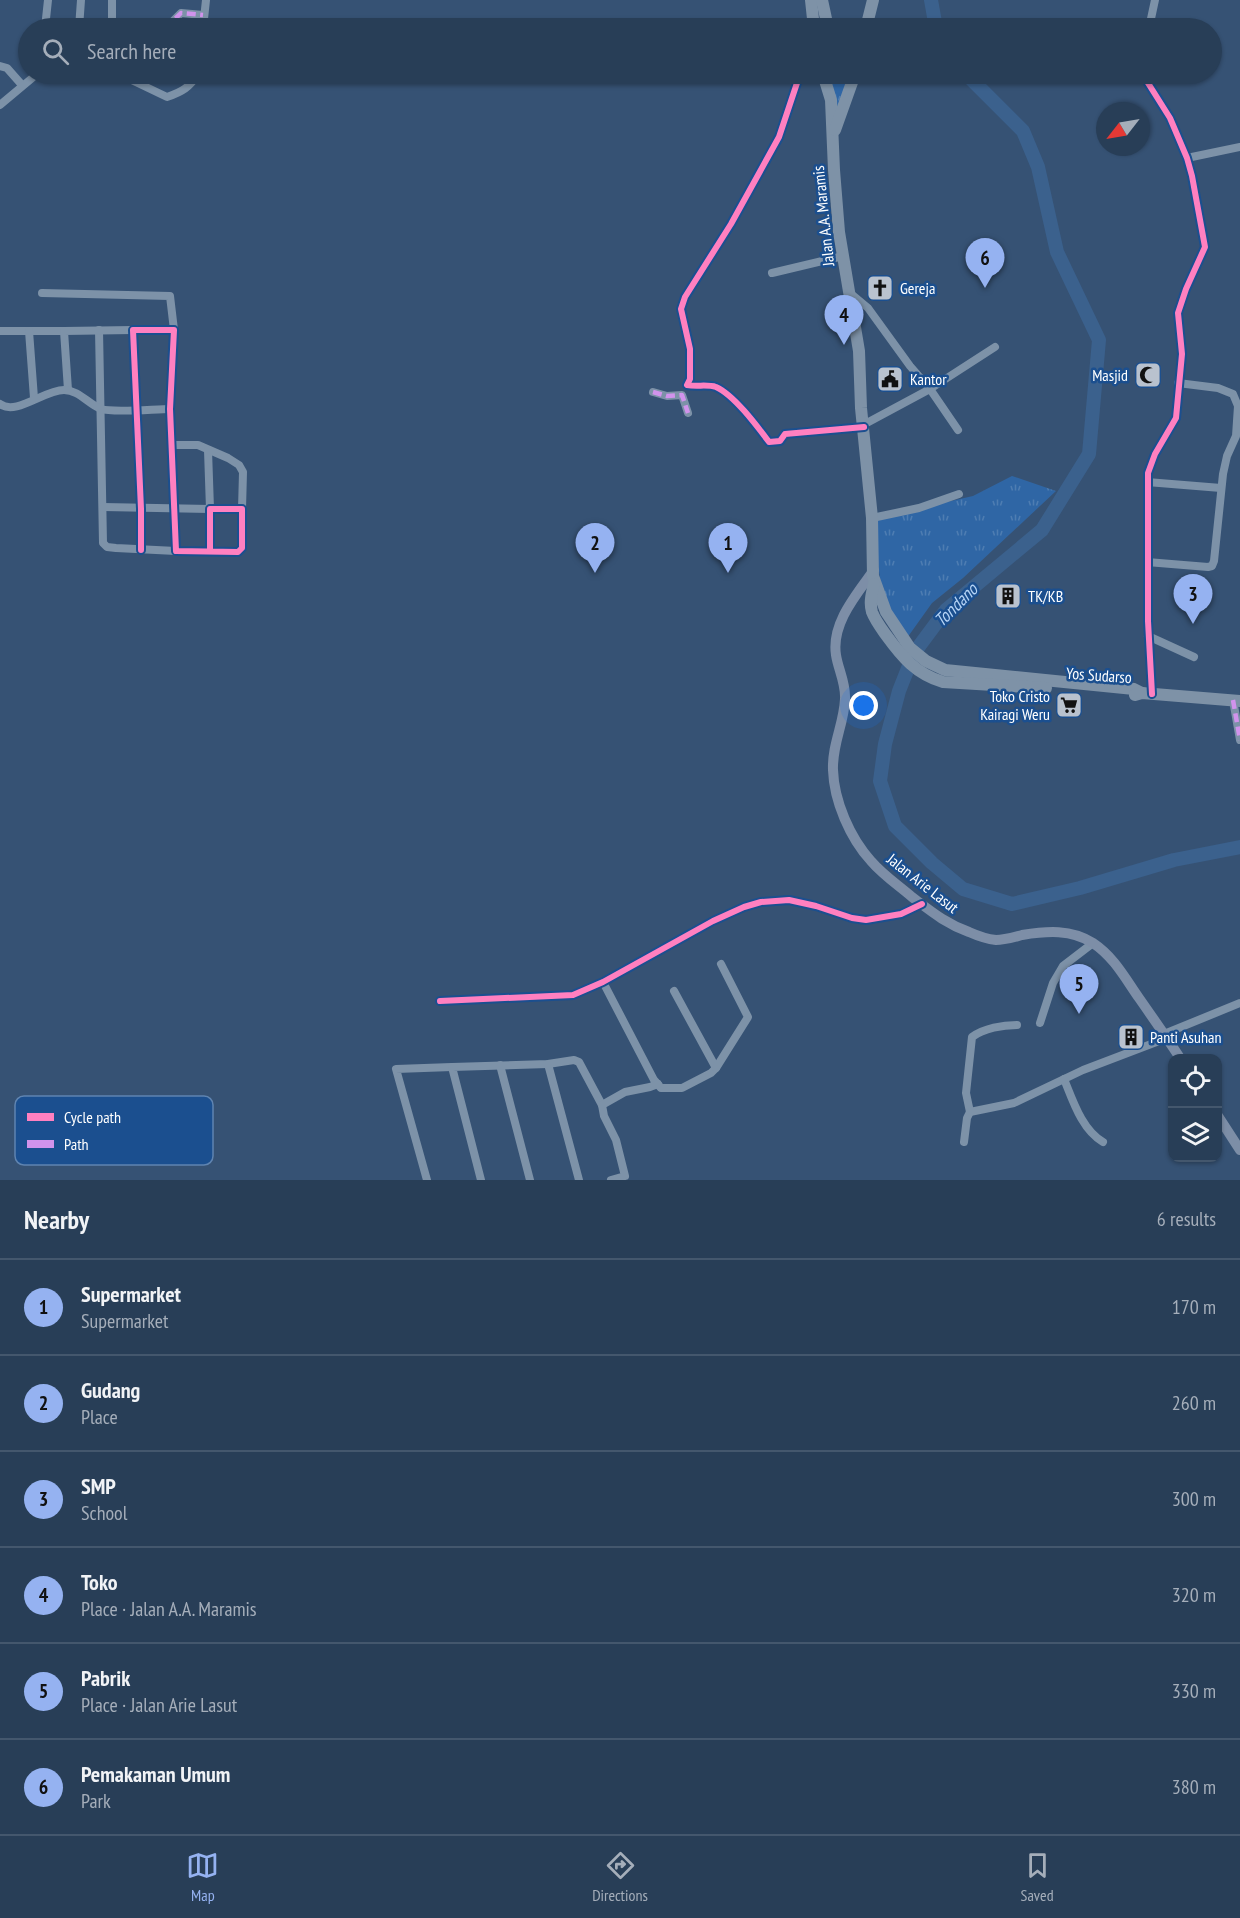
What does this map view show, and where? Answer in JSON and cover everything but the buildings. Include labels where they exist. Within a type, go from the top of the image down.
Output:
[{"type":"highway","points":[[811,0],[813,18]]},
{"type":"highway","points":[[822,0],[826,18]]},
{"type":"highway","points":[[868,18],[873,0]]},
{"type":"highway","name":"Jalan A.A. Maramis","points":[[828,84],[831,100],[836,199],[859,351],[863,426],[872,518],[874,577]]},
{"type":"highway","points":[[833,134],[849,84]]},
{"type":"highway","name":"Yos Sudarso","points":[[874,577],[886,625],[906,661],[926,676],[943,682],[1051,688],[1133,696],[1147,694]]},
{"type":"highway","name":"Yos Sudarso","points":[[886,625],[910,648],[936,667],[954,672],[1134,689],[1147,694]]},
{"type":"highway","points":[[1147,694],[1237,700]]},
{"type":"main road","name":"Jalan Arie Lasut","points":[[874,577],[848,608],[839,624],[835,646],[844,684],[845,700],[833,754],[833,772],[844,816],[860,847],[890,879],[945,922],[985,938],[998,940],[1028,934],[1074,933],[1093,943],[1106,953],[1119,968],[1177,1054]]},
{"type":"main road","points":[[1222,1122],[1240,1150]]},
{"type":"street","points":[[46,18],[48,0]]},
{"type":"street","points":[[80,18],[81,0]]},
{"type":"street","points":[[112,0],[112,18]]},
{"type":"street","points":[[175,18],[180,13],[203,15],[206,0]]},
{"type":"street","points":[[1150,18],[1153,0]]},
{"type":"street","points":[[0,66],[8,68],[18,80]]},
{"type":"street","points":[[139,84],[166,97],[180,93],[192,84]]},
{"type":"street","points":[[688,412],[682,395],[690,379],[690,349],[681,309],[696,277],[730,224],[779,137],[797,84]]},
{"type":"street","points":[[1147,694],[1148,472],[1155,454],[1176,418],[1182,354],[1180,305],[1205,247],[1187,158],[1170,118],[1149,84]]},
{"type":"street","points":[[0,105],[22,85]]},
{"type":"street","points":[[1187,158],[1240,147]]},
{"type":"street","points":[[772,273],[843,256]]},
{"type":"street","points":[[42,293],[170,296],[174,330],[170,409],[176,551]]},
{"type":"street","points":[[850,293],[868,308],[910,366],[930,389],[958,430]]},
{"type":"street","points":[[99,330],[104,545],[141,550],[238,552],[242,549],[242,468],[228,458],[194,444],[173,446]]},
{"type":"street","points":[[133,330],[141,550]]},
{"type":"street","points":[[0,331],[174,330]]},
{"type":"street","points":[[29,331],[34,398]]},
{"type":"street","points":[[64,331],[68,390]]},
{"type":"street","points":[[687,385],[715,386],[728,394],[769,442],[780,441],[786,434],[863,426],[930,389],[995,347]]},
{"type":"street","points":[[1147,562],[1212,566],[1221,488],[1227,456],[1236,435],[1236,400],[1229,391],[1218,387],[1178,383]]},
{"type":"street","points":[[0,404],[5,408],[17,407],[56,390],[68,390],[102,409],[137,411],[170,409]]},
{"type":"street","points":[[653,392],[667,396],[682,395]]},
{"type":"street","points":[[208,450],[210,552]]},
{"type":"street","points":[[1147,482],[1221,488]]},
{"type":"street","points":[[872,518],[919,507],[959,494]]},
{"type":"street","points":[[103,507],[242,509]]},
{"type":"street","points":[[1149,636],[1194,657]]},
{"type":"street","points":[[1237,700],[1240,740]]},
{"type":"street","points":[[440,1001],[573,995],[603,982],[713,921],[761,902],[789,900],[866,920],[901,914],[922,904]]},
{"type":"street","points":[[1040,1023],[1053,983],[1063,966],[1093,943]]},
{"type":"street","points":[[603,982],[658,1084],[661,1088],[682,1088],[716,1068],[748,1017],[721,964]]},
{"type":"street","points":[[674,991],[716,1068]]},
{"type":"street","points":[[970,1112],[1014,1103],[1093,1066],[1240,1003]]},
{"type":"street","points":[[964,1142],[970,1112],[966,1093],[972,1037],[1006,1025],[1017,1025]]},
{"type":"street","points":[[427,1180],[396,1069],[548,1064],[574,1060],[579,1062],[602,1106],[604,1116],[616,1140],[625,1176],[610,1180]]},
{"type":"street","points":[[548,1064],[579,1180]]},
{"type":"street","points":[[500,1065],[530,1180]]},
{"type":"street","points":[[452,1067],[481,1180]]},
{"type":"street","points":[[1064,1079],[1084,1122],[1095,1137],[1103,1142]]},
{"type":"street","points":[[602,1106],[625,1092],[650,1088],[658,1084]]},
{"type":"green space","points":[[831,84],[849,84],[837,112]]},
{"type":"green space","points":[[1012,476],[1056,491],[963,578],[932,603],[907,638],[883,601],[872,519],[973,496]]},
{"type":"waterway","name":"Tondano","points":[[931,0],[934,18]]},
{"type":"waterway","name":"Tondano","points":[[976,84],[1023,131],[1038,167],[1057,252],[1099,340],[1089,454],[1042,530],[946,610],[914,653],[899,691],[885,744],[880,781],[895,826],[932,863],[963,889],[1012,904],[1080,888],[1174,860],[1240,847]]},
{"type":"marked path","points":[[176,18],[181,13],[203,15]]},
{"type":"marked path","points":[[653,392],[667,396],[682,395],[688,413]]},
{"type":"marked path","points":[[1233,700],[1240,740]]},
{"type":"cycle path","points":[[797,84],[779,137],[731,224],[685,297],[681,309],[690,349],[690,379],[687,385],[713,386],[723,391],[745,412],[769,442],[780,441],[785,434],[864,427]]},
{"type":"cycle path","points":[[1149,84],[1170,118],[1187,158],[1205,247],[1178,313],[1182,354],[1176,418],[1155,454],[1148,473],[1148,621],[1152,694]]},
{"type":"cycle path","points":[[141,550],[133,330],[174,330],[170,409],[176,551],[238,552],[242,548],[242,509],[210,509],[210,551]]},
{"type":"cycle path","points":[[440,1001],[573,995],[603,982],[713,921],[761,902],[789,900],[866,920],[901,914],[922,904]]},
{"type":"place","name":"Gereja","points":[[880,288]]},
{"type":"place","name":"Pemakaman Umum","points":[[985,288]]},
{"type":"place","name":"Toko","points":[[844,345]]},
{"type":"place","name":"Masjid","points":[[1148,375]]},
{"type":"place","name":"Kantor","points":[[890,379]]},
{"type":"place","name":"Gudang","points":[[595,573]]},
{"type":"place","name":"Supermarket","points":[[728,573]]},
{"type":"place","name":"TK/KB","points":[[1008,596]]},
{"type":"place","name":"SMP","points":[[1193,624]]},
{"type":"place","name":"Toko Cristo Kairagi Weru","points":[[1069,705]]},
{"type":"place","name":"Pabrik","points":[[1079,1014]]},
{"type":"place","name":"Panti Asuhan","points":[[1131,1037]]}]
